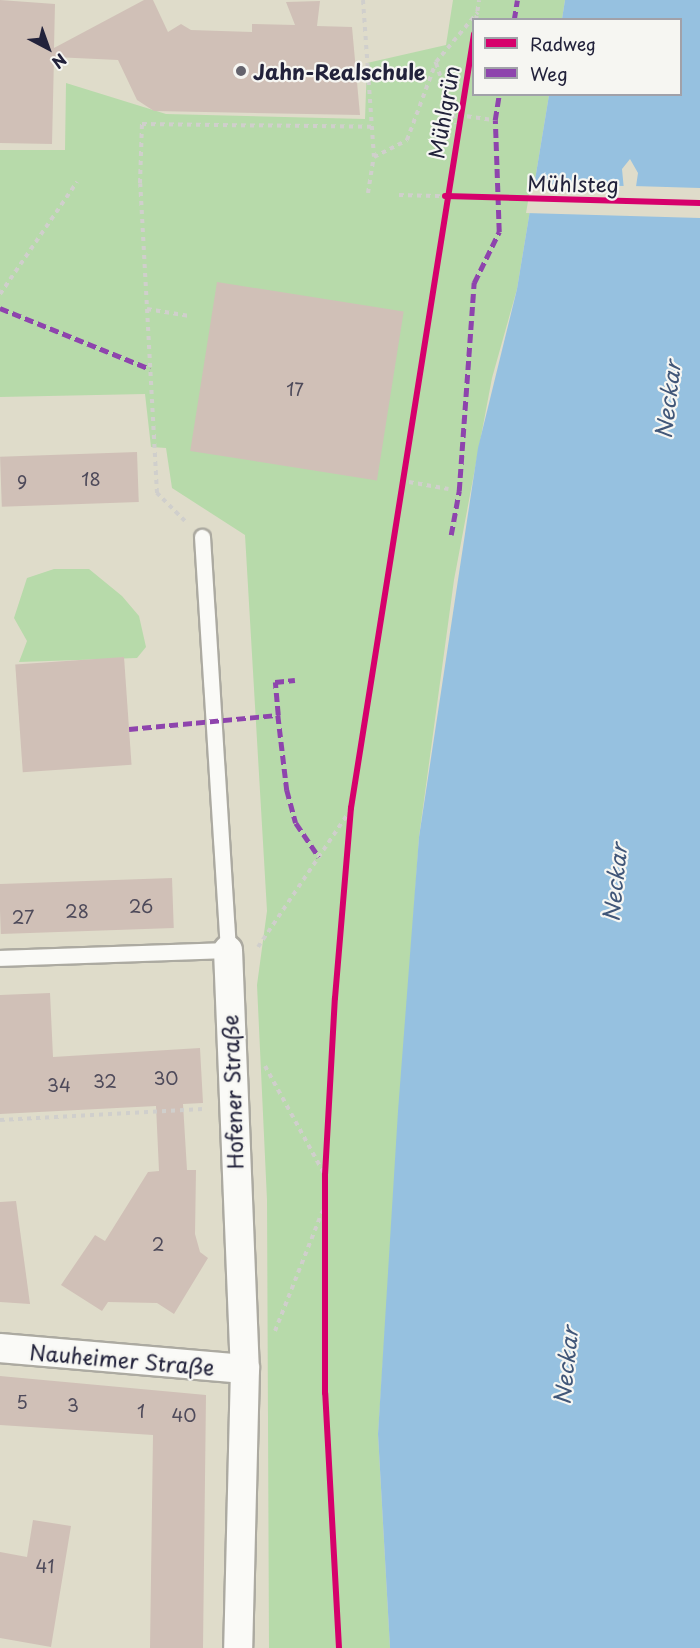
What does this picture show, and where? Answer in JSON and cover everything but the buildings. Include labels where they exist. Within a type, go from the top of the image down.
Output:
[{"type":"street","name":"Hofener Straße","points":[[228,953],[228,1061],[245,1370],[238,1648]]},
{"type":"street","name":"Nauheimer Straße","points":[[0,1348],[245,1370]]},
{"type":"lane","name":"Hofener Straße","points":[[202,537],[228,953]]},
{"type":"lane","points":[[0,958],[228,953]]},
{"type":"path","points":[[363,0],[374,127],[374,157],[368,194]]},
{"type":"path","points":[[476,18],[479,0]]},
{"type":"path","points":[[473,18],[478,12]]},
{"type":"path","points":[[374,157],[407,140],[436,62],[472,19]]},
{"type":"path","points":[[436,62],[457,126]]},
{"type":"path","points":[[458,115],[495,120]]},
{"type":"path","points":[[202,537],[157,493],[147,309],[142,124],[374,127]]},
{"type":"path","points":[[0,294],[77,182]]},
{"type":"path","points":[[147,309],[189,316]]},
{"type":"path","points":[[409,483],[448,489]]},
{"type":"path","points":[[228,953],[255,952],[351,808]]},
{"type":"path","points":[[228,1061],[258,1059],[266,1068],[325,1175]]},
{"type":"path","points":[[0,1120],[231,1108]]},
{"type":"path","points":[[245,1370],[278,1326],[325,1207]]},
{"type":"green space","points":[[453,0],[565,0],[562,18],[472,18],[472,96],[549,96],[517,289],[492,378],[454,580],[419,837],[378,1434],[390,1648],[269,1648],[267,1200],[257,985],[267,911],[245,535],[172,488],[166,448],[151,447],[145,394],[0,397],[0,150],[65,150],[66,83],[166,114],[365,119],[367,63],[446,45]]},
{"type":"green space","points":[[54,569],[89,569],[122,596],[139,616],[146,647],[137,658],[19,662],[27,641],[14,618],[27,578]]},
{"type":"water","name":"Neckar","points":[[565,0],[700,0],[700,1648],[390,1648],[378,1434],[398,1111],[419,837],[478,448],[517,289],[549,96],[682,96],[682,18],[562,18]],"holes":[[[630,159],[638,173],[633,207],[626,211],[622,169]]]},
{"type":"pier","points":[[531,184],[625,186],[627,208],[633,186],[700,188],[700,218],[526,213]]},
{"type":"marked path","points":[[514,18],[517,0]]},
{"type":"marked path","points":[[451,535],[459,491],[474,283],[499,232],[495,120],[499,96]]},
{"type":"marked path","points":[[0,308],[150,369]]},
{"type":"marked path","points":[[278,715],[275,682],[295,680]]},
{"type":"marked path","points":[[129,729],[278,715],[287,790],[296,823],[319,857]]},
{"type":"cycle path","name":"Mühlgrün","points":[[339,1648],[325,1393],[325,1175],[335,998],[351,808],[472,47]]},
{"type":"cycle path","name":"Mühlsteg","points":[[445,196],[700,203]]},
{"type":"place","name":"Jahn-Realschule","points":[[241,71]]}]
